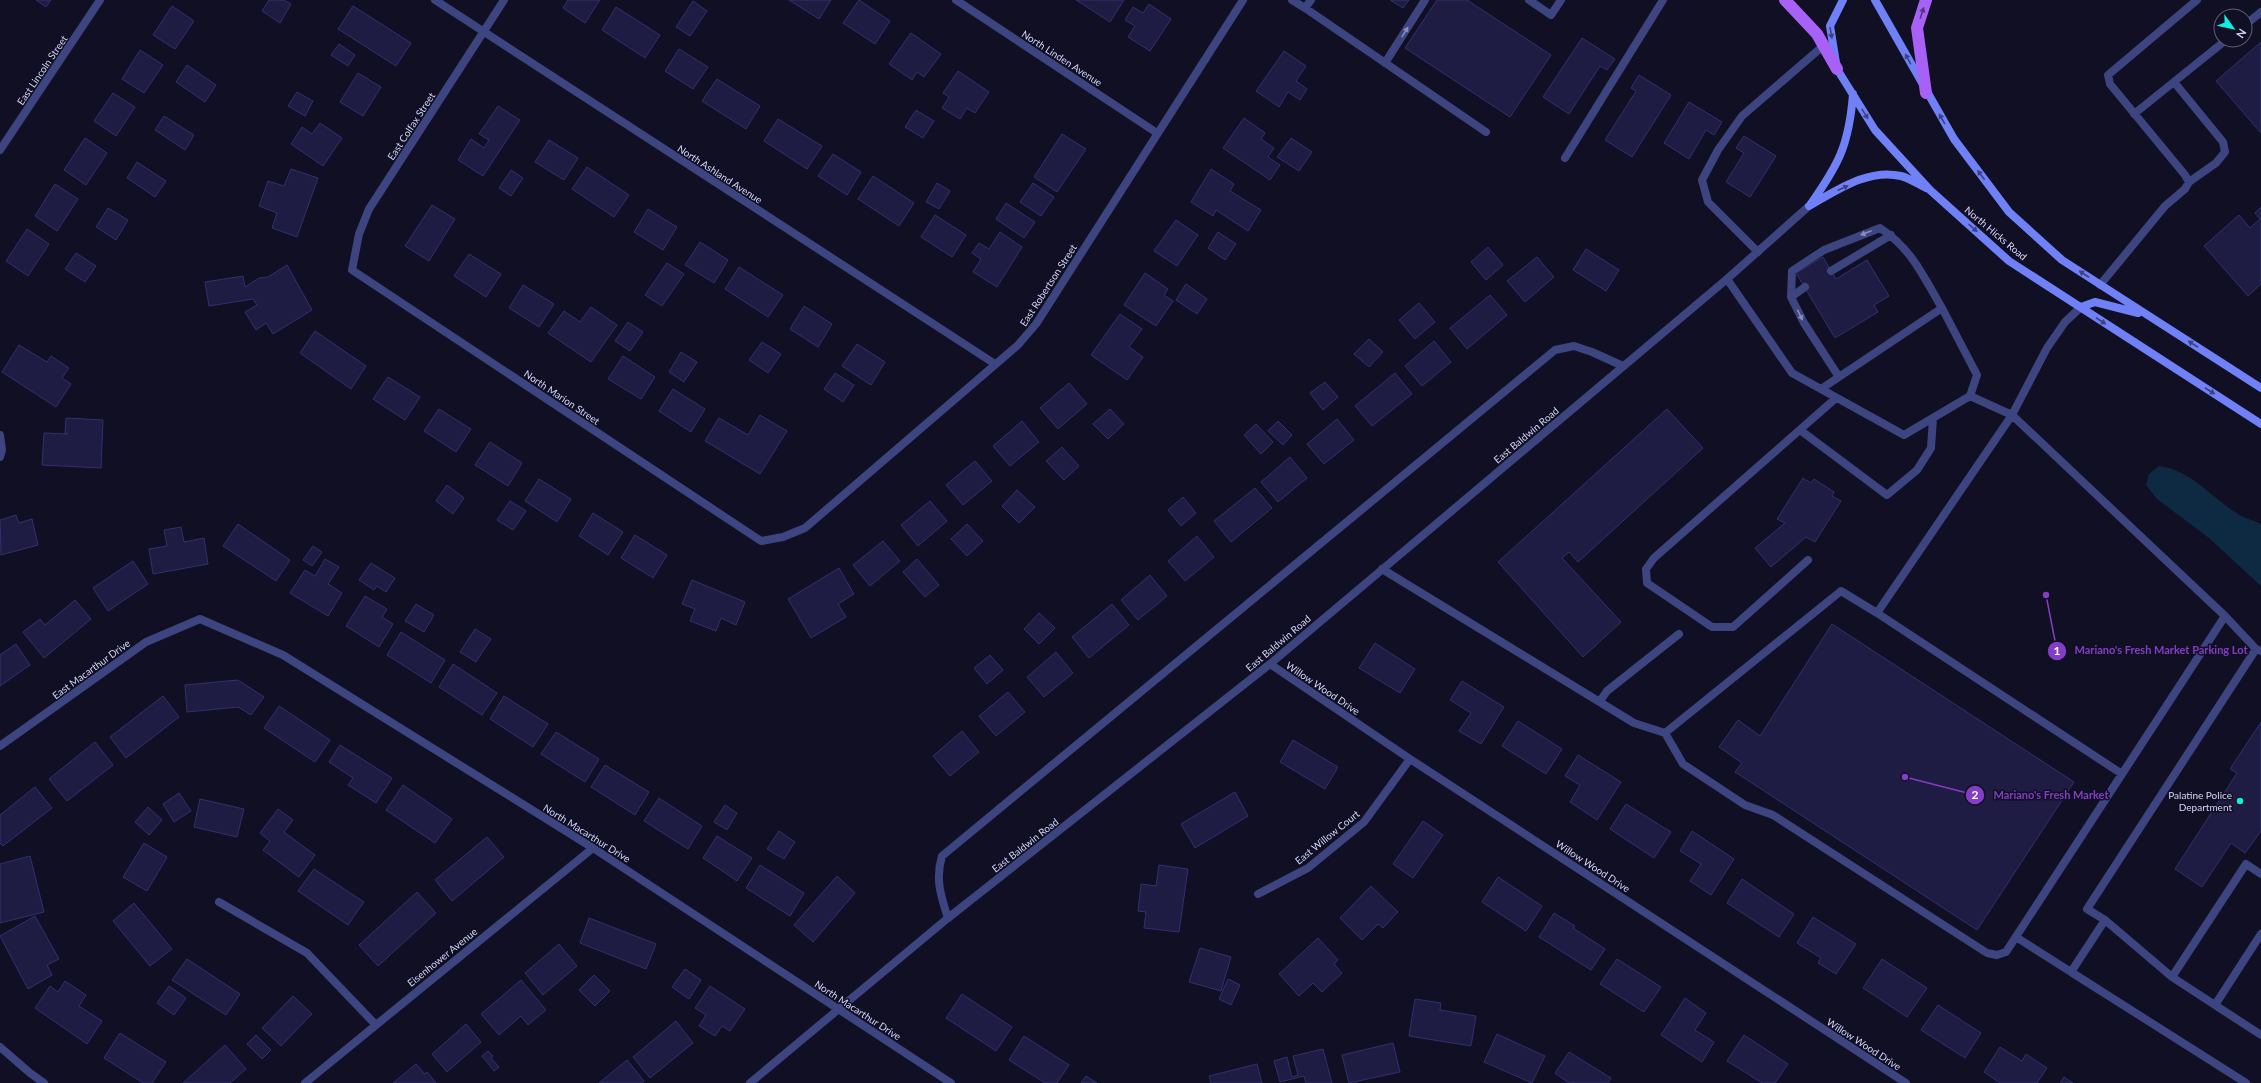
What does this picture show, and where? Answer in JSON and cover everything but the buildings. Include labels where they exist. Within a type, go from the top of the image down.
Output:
[{"type":"main road","points":[[1785,0],[1817,34],[1837,69]]},
{"type":"main road","name":"North Hicks Road","points":[[1843,0],[1830,26],[1837,69],[1875,130],[1930,190],[2009,261],[2261,424]]},
{"type":"main road","points":[[1876,0],[1926,93],[1954,139],[2009,212],[2062,260],[2261,388]]},
{"type":"main road","points":[[1926,0],[1917,28],[1926,93]]},
{"type":"main road","points":[[1809,206],[1835,169],[1845,143],[1851,121],[1853,94]]},
{"type":"main road","points":[[1809,206],[1840,189],[1873,175],[1901,176],[1930,190]]},
{"type":"main road","points":[[2081,307],[2095,302],[2118,306],[2152,318]]},
{"type":"street","name":"East Lincoln Street","points":[[0,150],[100,0]]},
{"type":"street","name":"North Ashland Avenue","points":[[435,0],[995,364]]},
{"type":"street","name":"East Colfax Street","points":[[352,270],[359,234],[369,209],[504,0]]},
{"type":"street","name":"North Linden Avenue","points":[[956,0],[1157,133]]},
{"type":"street","name":"East Robertson Street","points":[[761,541],[783,537],[804,528],[1018,345],[1036,324],[1243,0]]},
{"type":"street","points":[[1292,0],[1486,132]]},
{"type":"street","points":[[1305,8],[1311,0]]},
{"type":"street","points":[[1385,63],[1425,0]]},
{"type":"street","points":[[1529,0],[1551,15],[1561,0]]},
{"type":"street","points":[[1564,158],[1663,0]]},
{"type":"street","points":[[2188,182],[2186,175],[2110,84],[2108,75],[2197,0]]},
{"type":"street","points":[[2253,18],[2261,12]]},
{"type":"street","points":[[1758,252],[1708,202],[1702,180],[1718,150],[1742,116],[1823,46]]},
{"type":"street","points":[[2134,114],[2216,48]]},
{"type":"street","points":[[2100,285],[2165,206],[2185,189],[2188,182],[2216,163],[2225,152],[2223,142],[2174,82]]},
{"type":"street","name":"East Baldwin Road","points":[[750,1083],[948,918],[1270,664],[1727,279],[1809,206]]},
{"type":"street","points":[[1727,279],[1792,373],[1904,435],[1970,396],[1977,374],[1942,308],[1909,252],[1890,235],[1880,228],[1824,250],[1792,271],[1791,297],[1804,323],[1839,377]]},
{"type":"street","points":[[1831,271],[1890,235]]},
{"type":"street","name":"North Marion Street","points":[[352,270],[761,541]]},
{"type":"street","points":[[1791,297],[1805,287]]},
{"type":"street","points":[[1876,613],[2012,415],[2047,348],[2065,322],[2081,307]]},
{"type":"street","points":[[1821,390],[1942,308]]},
{"type":"street","points":[[948,918],[940,893],[938,870],[942,856],[1548,355],[1555,350],[1574,346],[1592,352],[1623,366]]},
{"type":"street","points":[[1970,396],[2012,415],[2259,650],[2087,909],[2105,920],[2172,977],[2261,1035]]},
{"type":"street","points":[[1808,560],[1733,627],[1712,627],[1648,583],[1646,569],[1654,558],[1836,398]]},
{"type":"street","points":[[1800,430],[1887,495],[1917,470],[1931,448],[1933,418]]},
{"type":"street","points":[[0,435],[2,450],[0,457]]},
{"type":"street","points":[[1382,569],[1634,723],[1665,733],[1683,764],[1745,805],[1773,815],[1987,953],[1997,955],[2006,952],[2225,616]]},
{"type":"street","points":[[1665,733],[1841,591],[2122,774]]},
{"type":"street","name":"East Macarthur Drive","points":[[0,746],[146,642],[200,619]]},
{"type":"street","name":"North Macarthur Drive","points":[[200,619],[283,655],[593,848],[951,1083]]},
{"type":"street","points":[[1600,701],[1607,691],[1679,634]]},
{"type":"street","name":"Willow Wood Drive","points":[[1270,664],[1410,759],[1906,1083]]},
{"type":"street","name":"East Willow Court","points":[[1258,894],[1308,868],[1364,822],[1410,759]]},
{"type":"street","name":"Eisenhower Avenue","points":[[304,1083],[593,848]]},
{"type":"street","points":[[2172,977],[2246,864],[2261,874]]},
{"type":"street","points":[[219,902],[307,952],[375,1024]]},
{"type":"street","points":[[2071,972],[2105,920]]},
{"type":"street","points":[[2215,1005],[2261,934]]},
{"type":"street","points":[[2016,937],[2246,1083]]},
{"type":"street","points":[[0,1047],[44,1083]]},
{"type":"water","points":[[2159,466],[2181,473],[2201,486],[2228,508],[2261,524],[2261,586],[2209,538],[2157,499],[2146,485],[2149,474]]},
{"type":"place","name":"Mariano's Fresh Market Parking Lot","points":[[2046,595]]},
{"type":"place","name":"Mariano's Fresh Market","points":[[1905,777]]},
{"type":"place","name":"Palatine Police Department","points":[[2240,801]]}]
